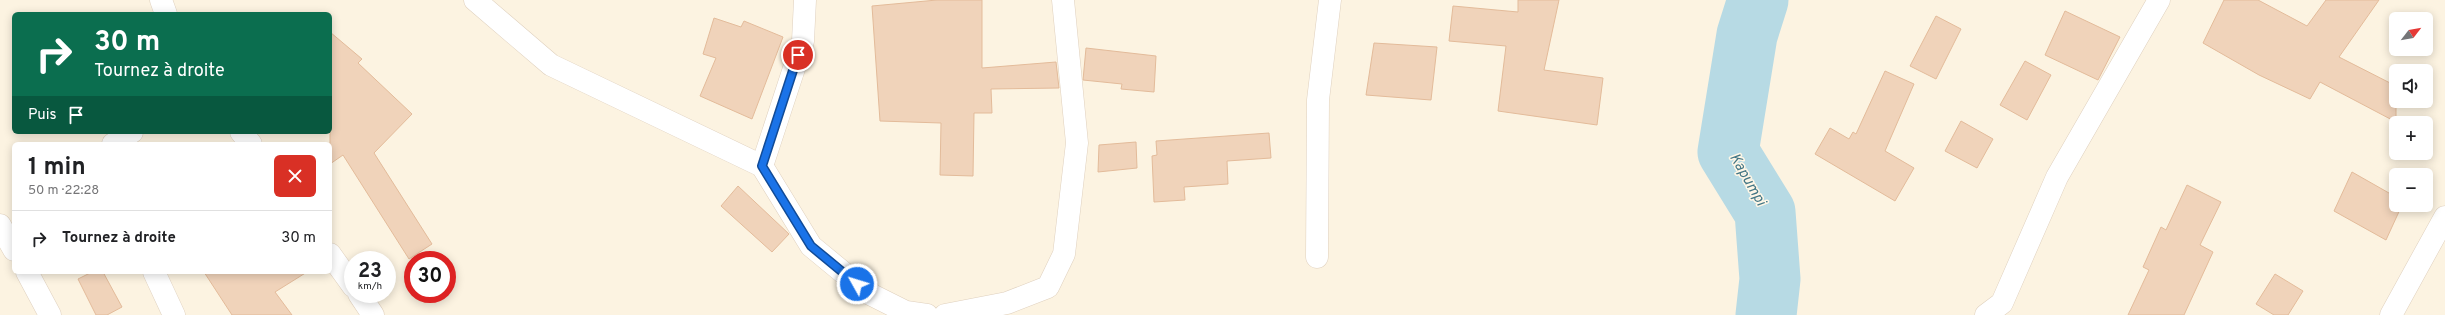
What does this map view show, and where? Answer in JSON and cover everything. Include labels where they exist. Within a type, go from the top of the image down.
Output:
[{"type":"street","points":[[161,0],[165,12]]},
{"type":"street","points":[[475,0],[551,65],[762,166],[811,246],[868,293],[906,312],[927,315]]},
{"type":"street","points":[[762,166],[803,41],[805,0]]},
{"type":"street","points":[[945,315],[1007,303],[1048,287],[1064,254],[1077,143],[1063,0]]},
{"type":"street","points":[[1317,257],[1318,100],[1330,0]]},
{"type":"street","points":[[1986,315],[2002,303],[2057,177],[2159,0]]},
{"type":"street","points":[[116,142],[129,134]]},
{"type":"street","points":[[2391,315],[2445,217]]},
{"type":"street","points":[[0,225],[12,246]]},
{"type":"street","points":[[332,257],[344,273]]},
{"type":"street","points":[[28,274],[50,315]]},
{"type":"street","points":[[155,274],[174,315]]},
{"type":"street","points":[[365,303],[374,315]]},
{"type":"building","points":[[937,0],[982,0],[982,68],[1056,62],[1059,88],[991,89],[992,113],[974,113],[973,176],[940,175],[941,123],[880,121],[872,6]]},
{"type":"building","points":[[1518,0],[1559,0],[1544,70],[1603,78],[1597,125],[1498,111],[1506,46],[1449,41],[1453,6],[1518,12]]},
{"type":"building","points":[[2224,0],[2258,0],[2307,26],[2326,0],[2379,0],[2339,57],[2389,82],[2389,108],[2396,108],[2396,116],[2389,116],[2389,118],[2320,82],[2310,99],[2259,75],[2203,43]]},
{"type":"building","points":[[2065,11],[2120,37],[2098,80],[2045,55]]},
{"type":"building","points":[[1936,16],[1961,29],[1936,79],[1910,66]]},
{"type":"building","points":[[714,18],[741,27],[744,21],[783,37],[752,119],[700,96],[716,58],[703,54]]},
{"type":"building","points":[[332,34],[362,59],[358,63],[412,114],[374,153],[432,244],[421,251],[404,251],[343,155],[332,163],[332,142],[330,142],[330,134],[332,134]]},
{"type":"building","points":[[1374,43],[1437,47],[1431,100],[1366,95]]},
{"type":"building","points":[[1086,48],[1156,56],[1154,92],[1121,89],[1122,84],[1083,80]]},
{"type":"building","points":[[2025,61],[2051,75],[2027,120],[2000,105]]},
{"type":"building","points":[[1885,71],[1914,84],[1885,151],[1914,168],[1895,201],[1815,154],[1830,128],[1849,139],[1853,132],[1856,134]]},
{"type":"building","points":[[1961,121],[1993,139],[1977,168],[1945,151]]},
{"type":"building","points":[[1269,133],[1271,158],[1227,161],[1228,184],[1184,187],[1185,200],[1154,202],[1152,156],[1157,155],[1156,141]]},
{"type":"building","points":[[1136,142],[1137,168],[1098,172],[1099,145]]},
{"type":"building","points":[[2352,172],[2389,193],[2389,212],[2399,212],[2386,240],[2334,211]]},
{"type":"building","points":[[2187,185],[2221,202],[2200,245],[2213,252],[2184,315],[2128,315],[2149,270],[2143,267],[2161,227],[2166,230]]},
{"type":"building","points":[[738,186],[789,234],[772,252],[721,206]]},
{"type":"building","points":[[88,274],[104,274],[122,307],[107,315],[96,315],[78,279]]},
{"type":"building","points":[[205,274],[304,274],[275,292],[292,315],[232,315]]},
{"type":"building","points":[[2275,274],[2303,291],[2288,315],[2274,315],[2256,304]]},
{"type":"waterway","name":"Kapumpi","points":[[1758,0],[1747,35],[1728,152],[1765,212],[1770,279],[1766,315]]},
{"type":"route","points":[[798,55],[762,166],[811,246],[857,284]]}]
